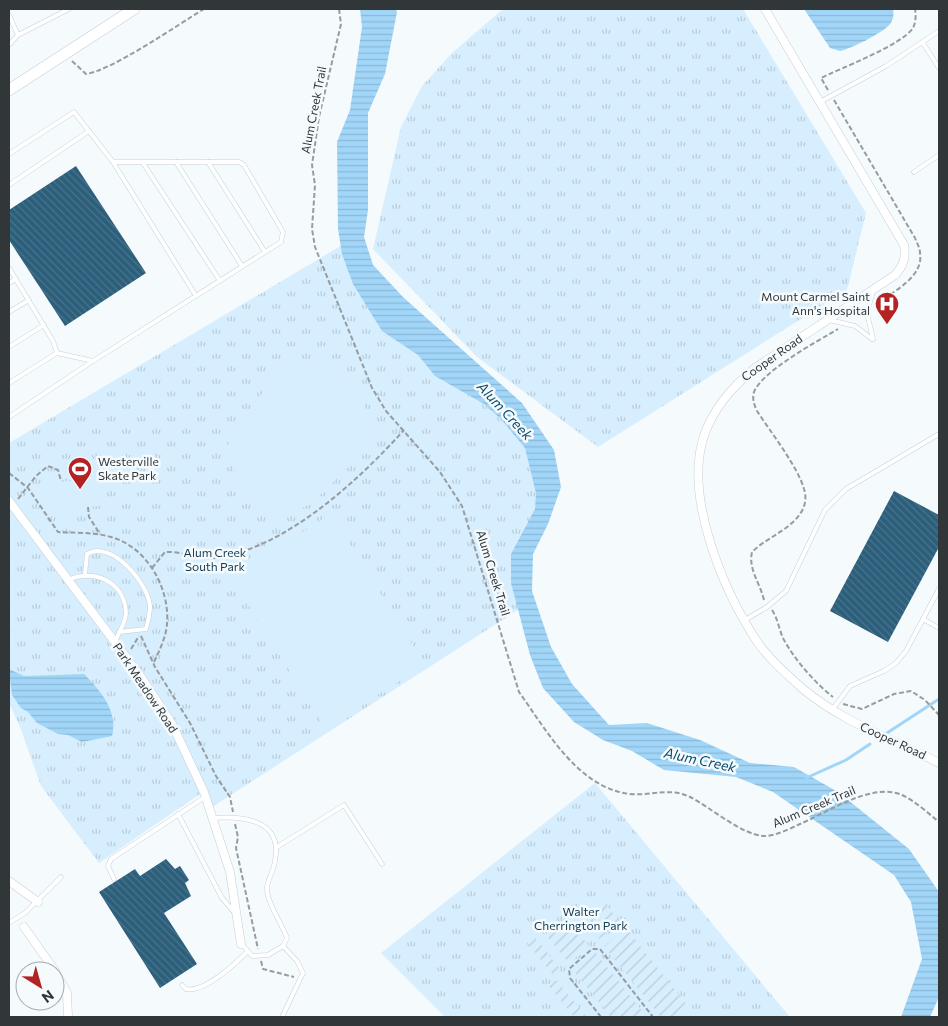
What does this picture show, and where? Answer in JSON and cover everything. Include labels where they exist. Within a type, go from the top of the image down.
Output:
[{"type":"main road","points":[[9,90],[134,9]]},
{"type":"street","name":"Cooper Road","points":[[765,9],[904,245],[906,256],[903,267],[895,276],[755,368],[734,386],[717,408],[705,433],[699,459],[699,487],[703,514],[721,570],[745,620],[759,644],[776,663],[803,689],[832,711],[872,733],[939,763]]},
{"type":"street","name":"Park Meadow Road","points":[[10,503],[115,642],[172,724],[205,797],[230,872],[241,944]]},
{"type":"street","points":[[9,881],[38,902]]},
{"type":"street","points":[[24,926],[48,961]]},
{"type":"street","points":[[65,990],[67,994],[68,1017]]},
{"type":"lane","points":[[9,45],[18,35],[69,9]]},
{"type":"lane","points":[[9,15],[18,35]]},
{"type":"lane","points":[[820,102],[923,43],[939,31]]},
{"type":"lane","points":[[923,43],[939,68]]},
{"type":"lane","points":[[9,154],[74,112],[113,162],[196,296]]},
{"type":"lane","points":[[9,185],[89,131]]},
{"type":"lane","points":[[914,172],[939,155]]},
{"type":"lane","points":[[9,417],[93,361],[281,242],[283,232],[248,168],[239,162],[113,162]]},
{"type":"lane","points":[[176,162],[242,266]]},
{"type":"lane","points":[[208,162],[265,252]]},
{"type":"lane","points":[[143,163],[220,281]]},
{"type":"lane","points":[[9,268],[54,341],[57,353]]},
{"type":"lane","points":[[9,283],[16,279]]},
{"type":"lane","points":[[827,320],[856,326],[873,339],[867,320],[867,310],[873,290]]},
{"type":"lane","points":[[9,312],[29,300]]},
{"type":"lane","points":[[9,347],[44,325]]},
{"type":"lane","points":[[9,383],[57,353],[93,361]]},
{"type":"lane","points":[[745,620],[769,606],[786,591],[825,510],[833,501],[846,489],[939,434]]},
{"type":"lane","points":[[85,574],[87,554],[91,551],[105,551],[128,567],[138,578],[145,590],[150,607],[146,629],[119,632]]},
{"type":"lane","points":[[68,580],[85,574],[98,576],[107,580],[123,600],[126,614],[115,642]]},
{"type":"lane","points":[[832,711],[850,686],[884,671],[896,663],[906,651],[939,589]]},
{"type":"lane","points":[[923,619],[939,628]]},
{"type":"lane","points":[[114,879],[108,866],[111,859],[205,797]]},
{"type":"lane","points":[[277,847],[344,805],[382,864]]},
{"type":"lane","points":[[178,814],[222,898],[236,914]]},
{"type":"lane","points":[[182,984],[186,989],[197,989],[218,977],[248,952],[252,956],[268,955],[283,946],[287,938],[280,919],[270,904],[267,888],[275,863],[277,847],[265,826],[254,819],[212,818]]},
{"type":"lane","points":[[9,923],[38,902],[61,877]]},
{"type":"lane","name":"Park Meadow Road","points":[[241,944],[248,952]]},
{"type":"lane","points":[[282,1017],[304,973],[297,960],[283,946]]},
{"type":"path","points":[[65,54],[80,70],[86,74],[92,73],[113,63],[204,9]]},
{"type":"path","name":"Alum Creek Trail","points":[[340,9],[341,24],[319,117],[312,165],[315,185],[312,229],[315,248],[372,388],[386,411],[440,472],[462,506],[519,692],[570,759],[595,783],[632,794],[668,791],[688,796],[750,832],[764,836],[787,830],[873,792],[889,791],[904,796],[939,822]]},
{"type":"path","points":[[867,310],[900,289],[913,275],[921,254],[915,238],[821,78],[873,54],[904,36],[915,23],[916,9]]},
{"type":"path","points":[[848,323],[779,366],[760,381],[754,392],[753,399],[757,411],[799,476],[804,489],[806,503],[800,515],[788,526],[752,552],[751,567],[774,614],[784,641],[824,689],[839,701],[845,705],[862,710],[894,694],[911,691],[925,700],[939,715]]},
{"type":"path","points":[[152,568],[166,552],[175,551],[213,558],[272,540],[331,498],[404,430]]},
{"type":"path","points":[[10,503],[28,488],[36,476],[48,466],[58,470],[61,482]]},
{"type":"path","points":[[9,473],[28,488],[58,532]]},
{"type":"path","points":[[88,507],[89,516],[100,534]]},
{"type":"path","points":[[125,656],[136,643],[140,634],[136,630]]},
{"type":"path","points":[[601,1017],[570,978],[569,969],[592,949],[600,949],[653,1017]]},
{"type":"green space","points":[[503,9],[743,9],[866,213],[847,290],[598,447],[477,357],[373,249],[401,127],[422,86],[452,53]]},
{"type":"green space","name":"Alum Creek South Park","points":[[349,241],[536,445],[549,498],[524,557],[527,604],[209,809],[203,792],[99,863],[41,786],[20,727],[9,703],[9,443]]},
{"type":"green space","points":[[290,357],[316,361],[341,370],[350,380],[364,405],[370,421],[371,431],[364,450],[322,493],[303,508],[288,515],[280,516],[270,515],[252,501],[232,466],[227,446],[283,362]]},
{"type":"green space","name":"Westerville Skate Park","points":[[114,460],[119,465],[122,489],[106,492],[107,505],[82,508],[77,511],[78,516],[60,519],[54,513],[52,501],[46,496],[44,484],[94,478],[97,473],[96,463]]},
{"type":"green space","points":[[331,514],[425,665],[325,728],[231,577]]},
{"type":"green space","name":"Walter Cherrington Park","points":[[595,783],[790,1017],[445,1017],[381,953]]},
{"type":"green space","points":[[603,901],[620,922],[599,939],[582,918]]},
{"type":"green space","points":[[567,918],[589,946],[569,963],[546,935]]},
{"type":"green space","points":[[626,928],[687,1005],[672,1017],[661,1017],[604,946]]},
{"type":"green space","points":[[533,935],[561,970],[553,975],[526,941]]},
{"type":"green space","points":[[596,953],[647,1017],[611,1017],[574,971]]},
{"type":"green space","points":[[556,980],[587,1017],[574,1017],[549,986]]},
{"type":"water","name":"Alum Creek","points":[[360,9],[396,9],[397,12],[385,74],[368,113],[368,210],[364,237],[373,265],[404,298],[522,403],[554,450],[561,487],[548,524],[533,554],[532,591],[551,647],[572,684],[609,725],[647,723],[700,740],[750,763],[794,767],[838,792],[909,849],[939,892],[939,997],[930,1017],[901,1017],[922,959],[911,902],[894,875],[773,792],[736,777],[664,770],[632,751],[603,740],[574,722],[543,688],[530,655],[511,583],[511,554],[535,509],[536,493],[525,448],[501,419],[484,404],[435,376],[418,355],[382,331],[353,284],[342,254],[338,229],[337,142],[350,110],[362,27]]},
{"type":"water","points":[[804,9],[893,9],[893,15],[890,24],[881,32],[840,51],[830,48]]},
{"type":"water","points":[[9,669],[24,676],[84,674],[107,702],[113,718],[112,736],[82,742],[68,735],[58,734],[37,723],[28,712],[21,708],[12,695]]},
{"type":"building","points":[[76,166],[146,273],[65,326],[9,240],[9,210]]},
{"type":"building","points":[[894,491],[939,515],[939,547],[888,642],[830,611]]},
{"type":"building","points":[[166,859],[175,869],[180,866],[189,880],[185,883],[191,896],[164,913],[197,964],[160,988],[99,892],[135,869],[140,876]]},
{"type":"waterway","points":[[887,733],[939,699]]},
{"type":"waterway","points":[[806,778],[846,760],[870,744]]},
{"type":"place","name":"Mount Carmel Saint Ann's Hospital","points":[[887,325]]},
{"type":"place","name":"Westerville Skate Park","points":[[80,490]]}]
